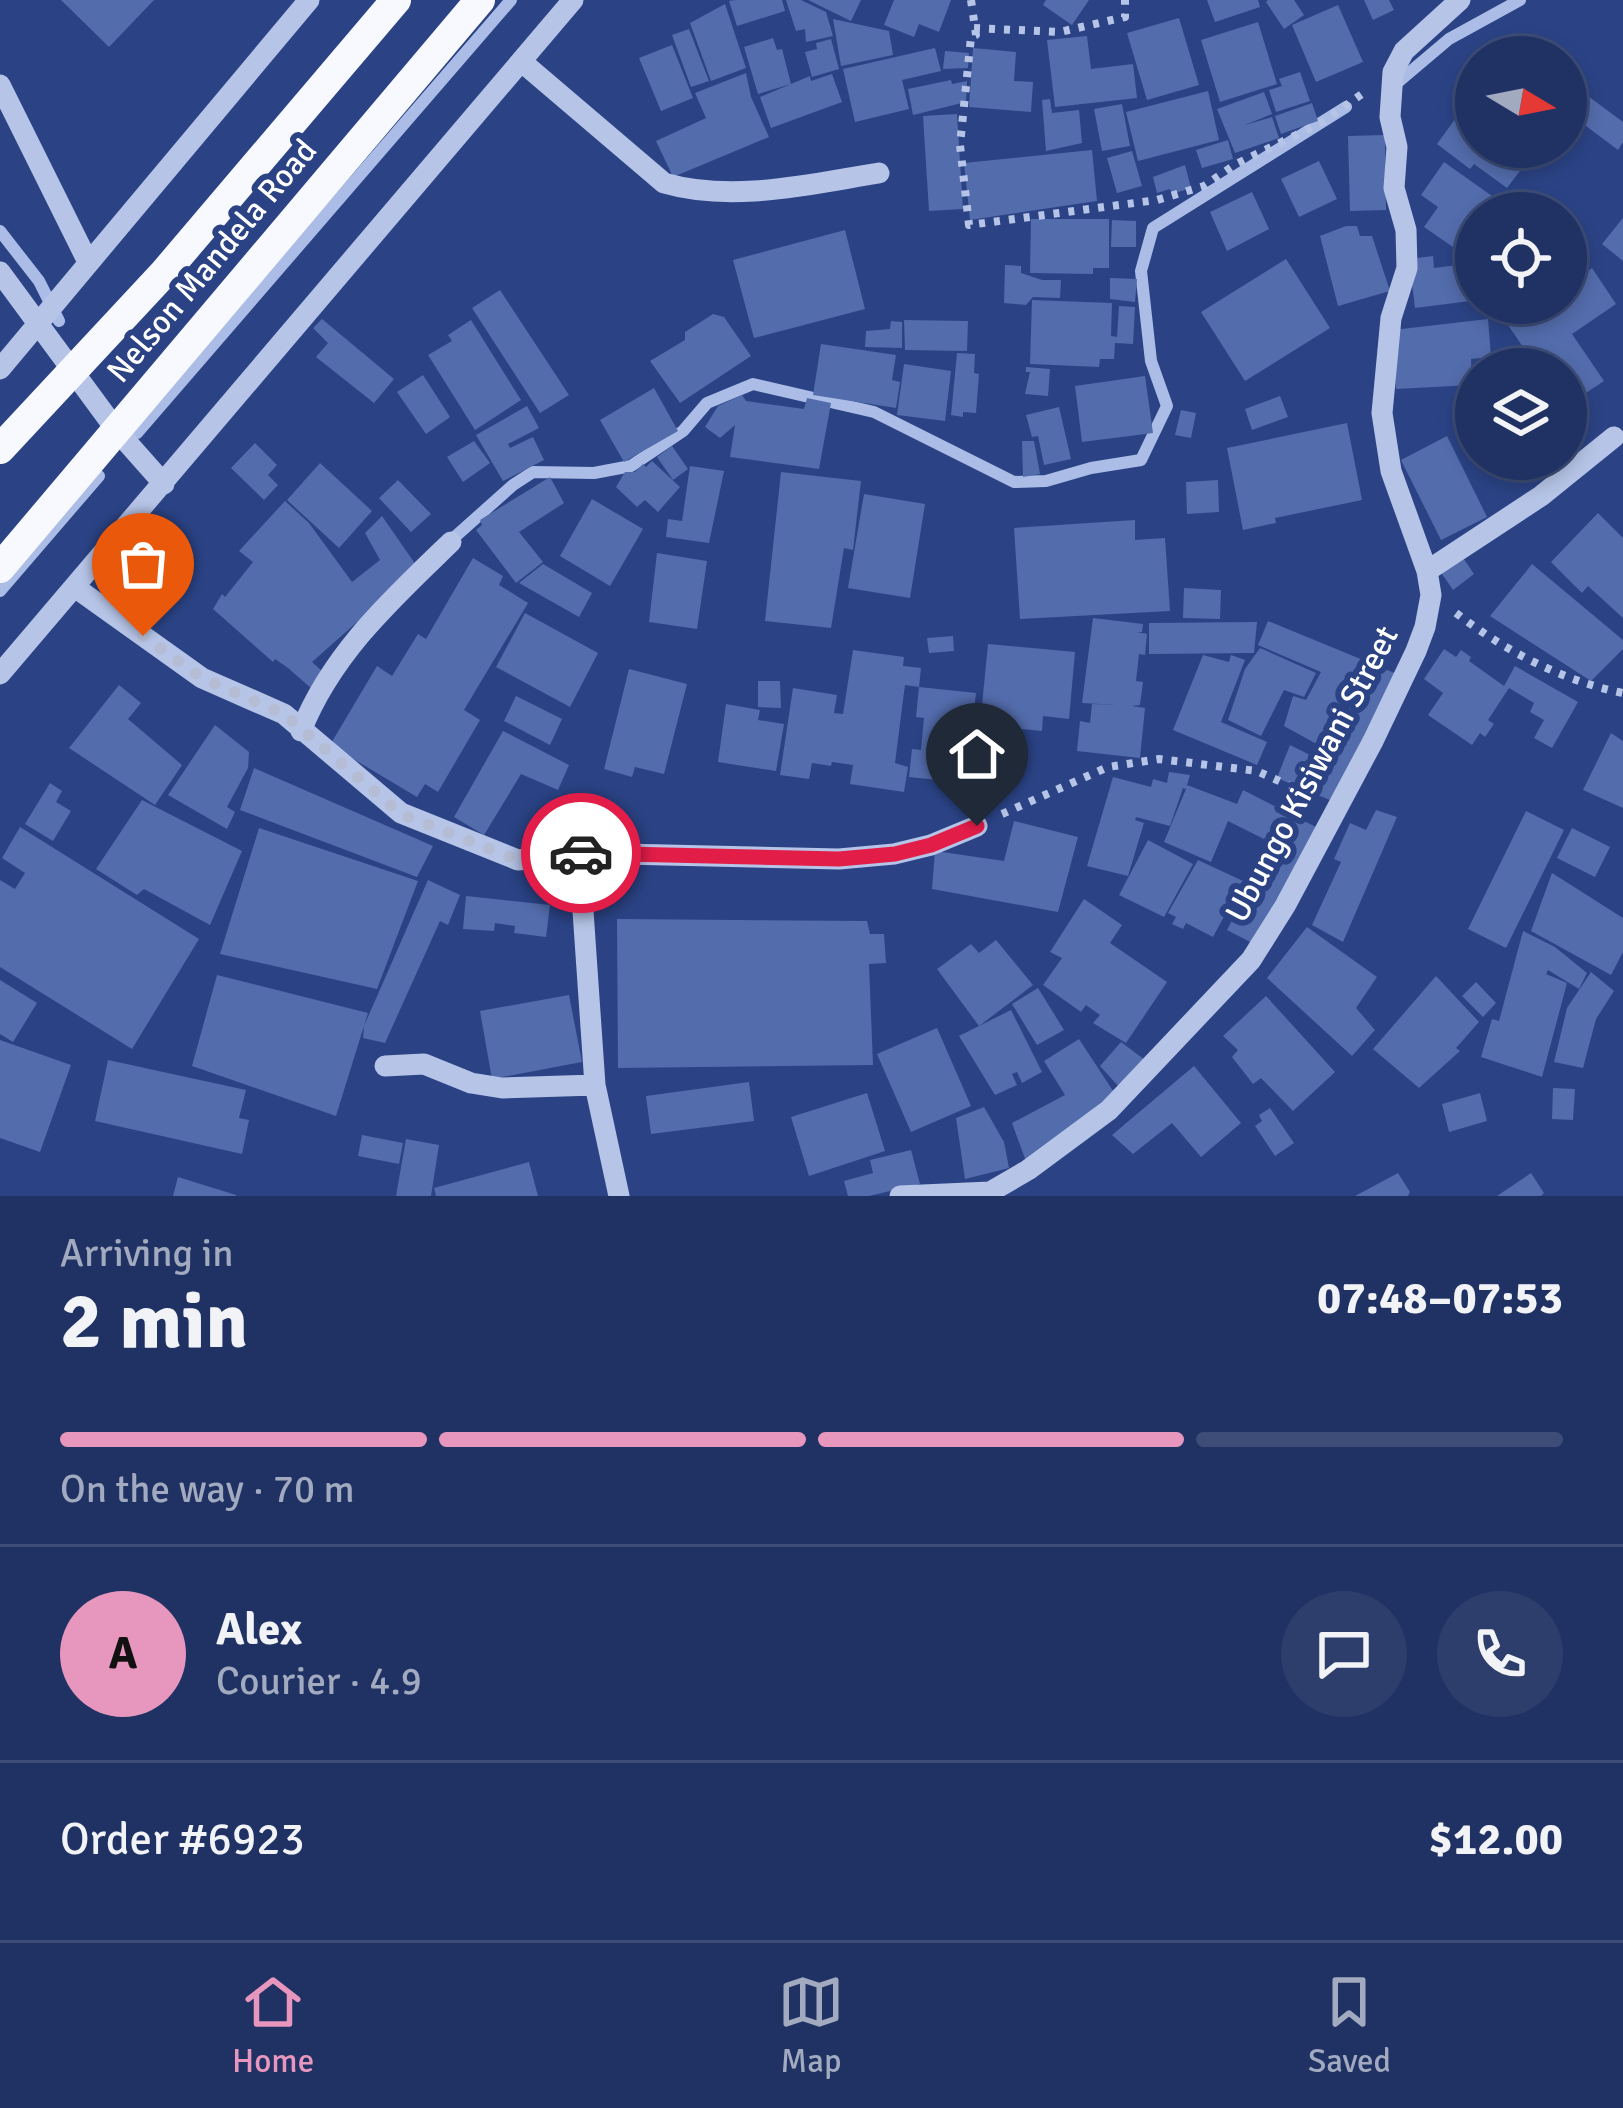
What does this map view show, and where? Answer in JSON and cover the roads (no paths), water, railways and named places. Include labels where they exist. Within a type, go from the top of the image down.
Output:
[{"type":"main road","name":"Nelson Mandela Road","points":[[0,449],[164,273],[396,0]]},
{"type":"main road","name":"Nelson Mandela Road","points":[[0,568],[480,0]]},
{"type":"street","points":[[0,369],[308,0]]},
{"type":"street","points":[[0,674],[573,0]]},
{"type":"street","name":"Ubungo Kisiwani Street","points":[[900,1196],[990,1192],[1109,1110],[1251,960],[1285,906],[1416,651],[1431,595],[1384,442],[1382,413],[1391,317],[1407,268],[1406,230],[1394,188],[1393,72],[1404,51],[1460,0]]},
{"type":"street","points":[[522,62],[664,183],[688,190],[777,190],[879,173]]},
{"type":"street","points":[[0,85],[87,260]]},
{"type":"street","points":[[0,272],[117,431],[164,484]]},
{"type":"street","points":[[1427,571],[1541,496],[1614,437]]},
{"type":"street","points":[[301,731],[340,656],[452,542]]},
{"type":"street","points":[[76,588],[202,678],[284,714],[401,814],[518,860],[579,853],[839,859],[895,854],[977,826]]},
{"type":"street","points":[[579,853],[595,1084],[619,1196]]},
{"type":"street","points":[[385,1066],[424,1064],[471,1083],[502,1088],[595,1084]]},
{"type":"waterway","points":[[137,433],[511,0]]},
{"type":"waterway","points":[[1397,83],[1449,39],[1520,0]]},
{"type":"waterway","points":[[448,543],[533,472],[594,473],[631,466],[683,431],[707,403],[753,384],[874,412],[1014,482],[1046,481],[1141,460],[1167,406],[1151,361],[1141,271],[1153,228],[1346,107]]},
{"type":"waterway","points":[[0,231],[39,281],[59,321]]},
{"type":"waterway","points":[[0,591],[99,476]]}]
